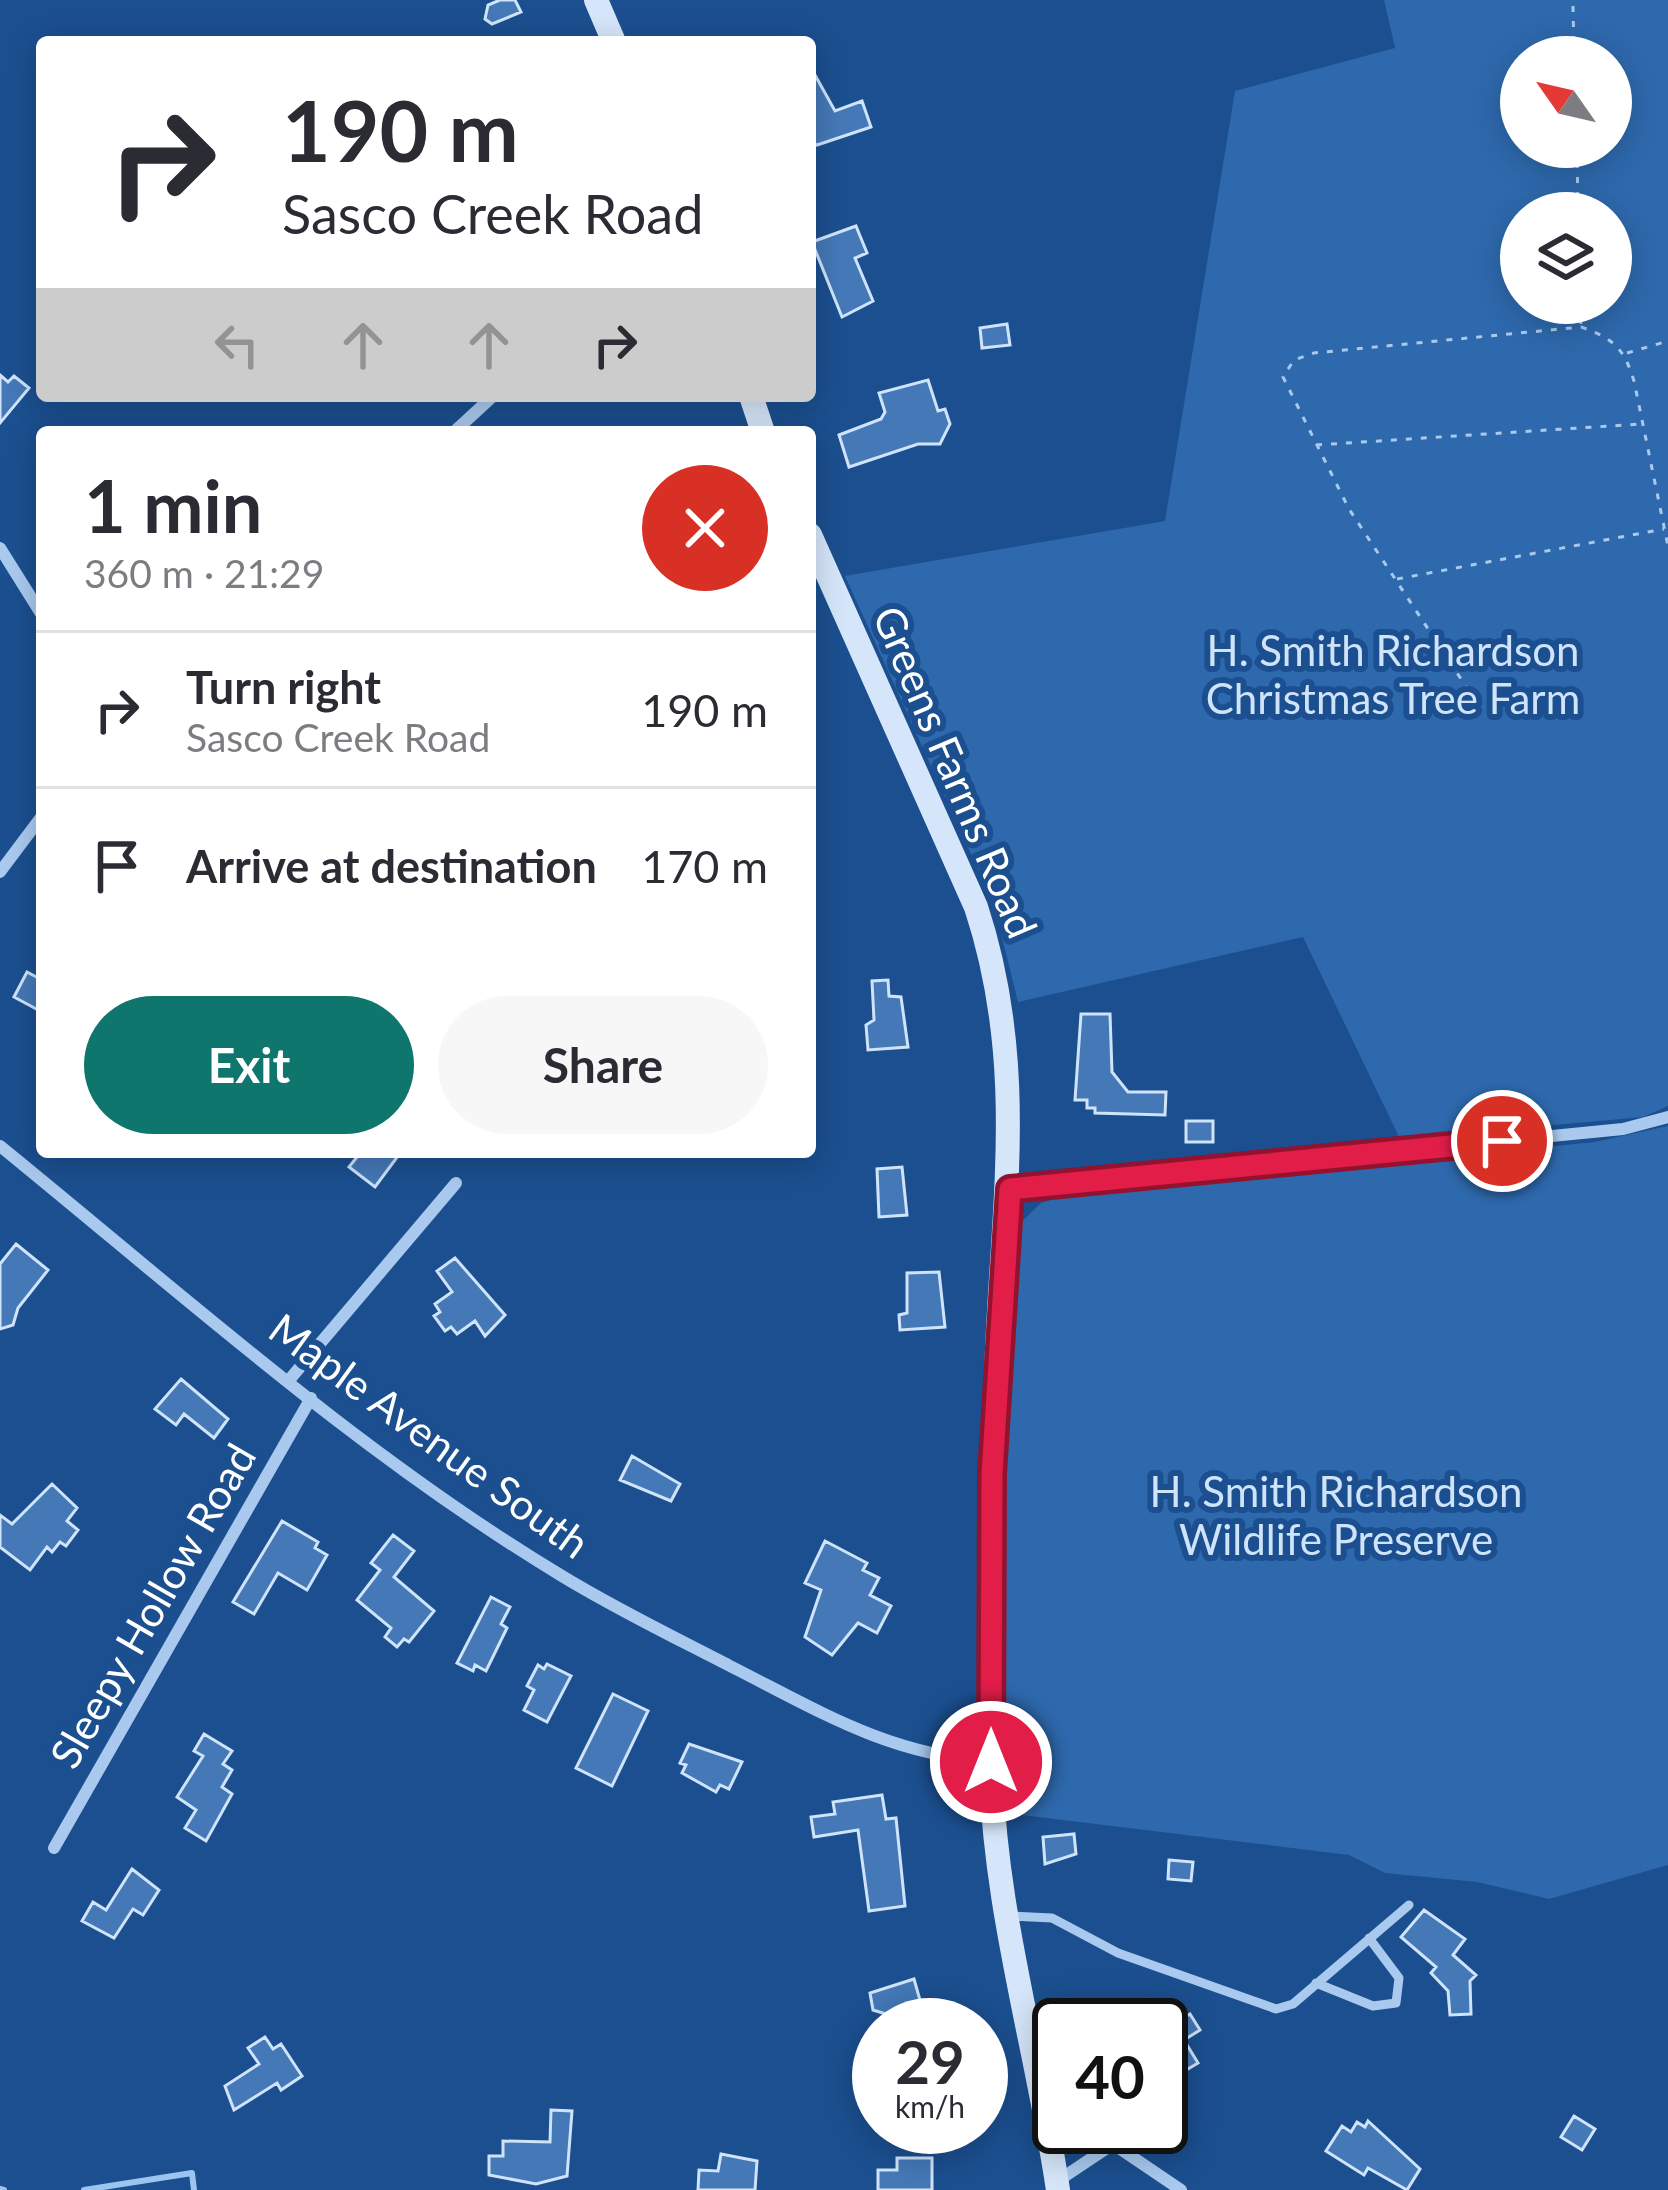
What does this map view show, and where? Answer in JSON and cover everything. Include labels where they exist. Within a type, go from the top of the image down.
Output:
[{"type":"street","points":[[596,0],[611,36]]},
{"type":"street","points":[[460,426],[486,402]]},
{"type":"street","points":[[0,548],[36,605]]},
{"type":"street","name":"Greens Farms Road","points":[[816,548],[943,826],[996,967],[1007,1039],[1010,1189],[992,1474],[991,1762],[995,1831],[1032,2013]]},
{"type":"street","points":[[0,872],[36,824]]},
{"type":"street","points":[[1010,1189],[1601,1131],[1668,1117]]},
{"type":"street","name":"Maple Avenue South","points":[[0,1146],[311,1398],[470,1516],[622,1609],[902,1750],[991,1762]]},
{"type":"street","points":[[290,1379],[456,1183]]},
{"type":"street","name":"Sleepy Hollow Road","points":[[54,1848],[311,1398]]},
{"type":"street","name":"Greens Farms Road","points":[[1055,2154],[1057,2186]]},
{"type":"street","points":[[1057,2186],[1100,2154]]},
{"type":"street","points":[[1128,2154],[1181,2190]]},
{"type":"lane","points":[[1010,1916],[1052,1918],[1118,1953],[1276,2009],[1293,2004],[1409,1905]]},
{"type":"lane","points":[[1316,1983],[1373,2006],[1396,2002],[1399,1978],[1369,1938]]},
{"type":"path","points":[[1573,6],[1574,36]]},
{"type":"path","points":[[1469,692],[1395,579],[1286,391],[1283,377],[1294,360],[1314,352],[1581,327],[1611,337],[1626,354],[1668,546]]},
{"type":"path","points":[[1626,354],[1668,341]]},
{"type":"path","points":[[1315,446],[1641,424]]},
{"type":"path","points":[[1395,579],[1664,529]]},
{"type":"green space","name":"H. Smith Richardson Christmas Tree Farm","points":[[1384,0],[1668,0],[1668,1106],[1643,1117],[1400,1139],[1303,937],[1018,1002],[994,905],[845,576],[1165,521],[1235,91],[1395,48]]},
{"type":"green space","name":"H. Smith Richardson Wildlife Preserve","points":[[1668,1126],[1668,1865],[1549,1899],[1477,1882],[1385,1873],[1349,1855],[1006,1813],[1003,1477],[1018,1225],[1041,1203],[1070,1194],[1595,1142]]},
{"type":"building","points":[[515,0],[521,12],[492,24],[485,19],[488,5]]},
{"type":"building","points":[[816,77],[835,111],[862,101],[871,127],[817,145]]},
{"type":"building","points":[[856,226],[867,253],[855,258],[873,301],[842,317],[816,252],[816,241]]},
{"type":"building","points":[[1007,324],[1010,345],[982,348],[980,328]]},
{"type":"building","points":[[0,375],[8,382],[14,376],[29,388],[0,423]]},
{"type":"building","points":[[928,380],[938,411],[945,409],[950,424],[940,444],[918,444],[849,467],[839,435],[881,419],[885,412],[879,393]]},
{"type":"building","points":[[27,972],[36,977],[36,1009],[14,997]]},
{"type":"building","points":[[888,980],[889,996],[901,997],[908,1047],[868,1050],[866,1025],[874,1020],[872,981]]},
{"type":"building","points":[[1081,1014],[1110,1014],[1112,1072],[1128,1092],[1166,1092],[1165,1115],[1095,1113],[1095,1108],[1087,1108],[1087,1100],[1075,1100]]},
{"type":"building","points":[[1186,1121],[1213,1121],[1213,1142],[1186,1142]]},
{"type":"building","points":[[356,1158],[397,1158],[375,1187],[349,1167]]},
{"type":"building","points":[[902,1167],[907,1215],[879,1217],[877,1169]]},
{"type":"building","points":[[16,1244],[48,1270],[18,1308],[13,1325],[0,1329],[0,1264]]},
{"type":"building","points":[[455,1258],[505,1315],[485,1336],[475,1321],[457,1334],[451,1327],[445,1331],[434,1316],[440,1312],[435,1304],[452,1292],[437,1271]]},
{"type":"building","points":[[939,1272],[945,1327],[900,1330],[899,1315],[907,1313],[907,1273]]},
{"type":"building","points":[[181,1379],[228,1419],[214,1438],[184,1414],[176,1425],[155,1409]]},
{"type":"building","points":[[632,1456],[680,1484],[671,1501],[620,1480]]},
{"type":"building","points":[[52,1484],[77,1508],[67,1521],[78,1530],[66,1546],[60,1542],[52,1552],[47,1547],[30,1570],[0,1547],[0,1515],[12,1524]]},
{"type":"building","points":[[282,1521],[318,1542],[315,1548],[327,1555],[307,1590],[278,1573],[254,1614],[233,1602]]},
{"type":"building","points":[[393,1535],[414,1551],[394,1577],[434,1611],[409,1642],[404,1639],[397,1647],[385,1637],[391,1628],[357,1600],[380,1570],[371,1563]]},
{"type":"building","points":[[825,1541],[867,1563],[863,1570],[879,1578],[870,1595],[891,1606],[877,1633],[858,1623],[832,1655],[805,1637],[821,1590],[805,1583]]},
{"type":"building","points":[[491,1597],[510,1607],[501,1624],[507,1628],[486,1671],[475,1665],[473,1671],[457,1663]]},
{"type":"building","points":[[547,1664],[571,1676],[547,1722],[524,1710],[534,1690],[527,1686],[538,1665],[544,1669]]},
{"type":"building","points":[[613,1694],[648,1711],[612,1786],[576,1768]]},
{"type":"building","points":[[204,1734],[232,1751],[223,1764],[232,1770],[222,1787],[232,1794],[206,1841],[185,1828],[196,1810],[177,1797],[203,1756],[194,1751]]},
{"type":"building","points":[[689,1744],[742,1762],[729,1789],[720,1785],[716,1792],[682,1773],[686,1765],[680,1763]]},
{"type":"building","points":[[882,1795],[886,1819],[896,1818],[905,1906],[869,1911],[858,1830],[814,1837],[811,1817],[835,1814],[833,1802]]},
{"type":"building","points":[[1074,1834],[1076,1854],[1045,1864],[1043,1837]]},
{"type":"building","points":[[1169,1860],[1193,1862],[1191,1881],[1168,1879]]},
{"type":"building","points":[[132,1869],[159,1890],[143,1915],[133,1909],[114,1938],[82,1921],[93,1902],[106,1910]]},
{"type":"building","points":[[1424,1910],[1465,1939],[1453,1955],[1476,1975],[1470,1981],[1471,2014],[1450,2015],[1448,1991],[1431,1973],[1436,1967],[1401,1937]]},
{"type":"building","points":[[914,1979],[919,1998],[871,1998],[870,1993]]},
{"type":"building","points":[[1190,2014],[1200,2030],[1188,2038],[1188,2015]]},
{"type":"building","points":[[265,2037],[273,2049],[281,2044],[302,2076],[281,2090],[277,2083],[234,2110],[225,2086],[259,2064],[248,2048]]},
{"type":"building","points":[[1188,2047],[1198,2063],[1188,2069]]},
{"type":"building","points":[[551,2110],[572,2111],[567,2176],[536,2184],[489,2175],[489,2156],[503,2156],[503,2141],[550,2142]]},
{"type":"building","points":[[1574,2116],[1595,2129],[1582,2150],[1561,2137]]},
{"type":"building","points":[[1368,2121],[1420,2169],[1407,2190],[1368,2168],[1364,2175],[1326,2151],[1342,2126],[1351,2132],[1357,2122],[1365,2127]]},
{"type":"building","points":[[721,2154],[757,2161],[755,2190],[698,2190],[699,2170],[718,2171]]},
{"type":"building","points":[[897,2158],[932,2158],[932,2190],[878,2190],[878,2170],[897,2170]]},
{"type":"waterway","points":[[84,2190],[192,2173],[194,2190]]},
{"type":"waterway","points":[[0,2189],[4,2190]]},
{"type":"route","points":[[991,1762],[992,1474],[1010,1189],[1502,1141]]}]
